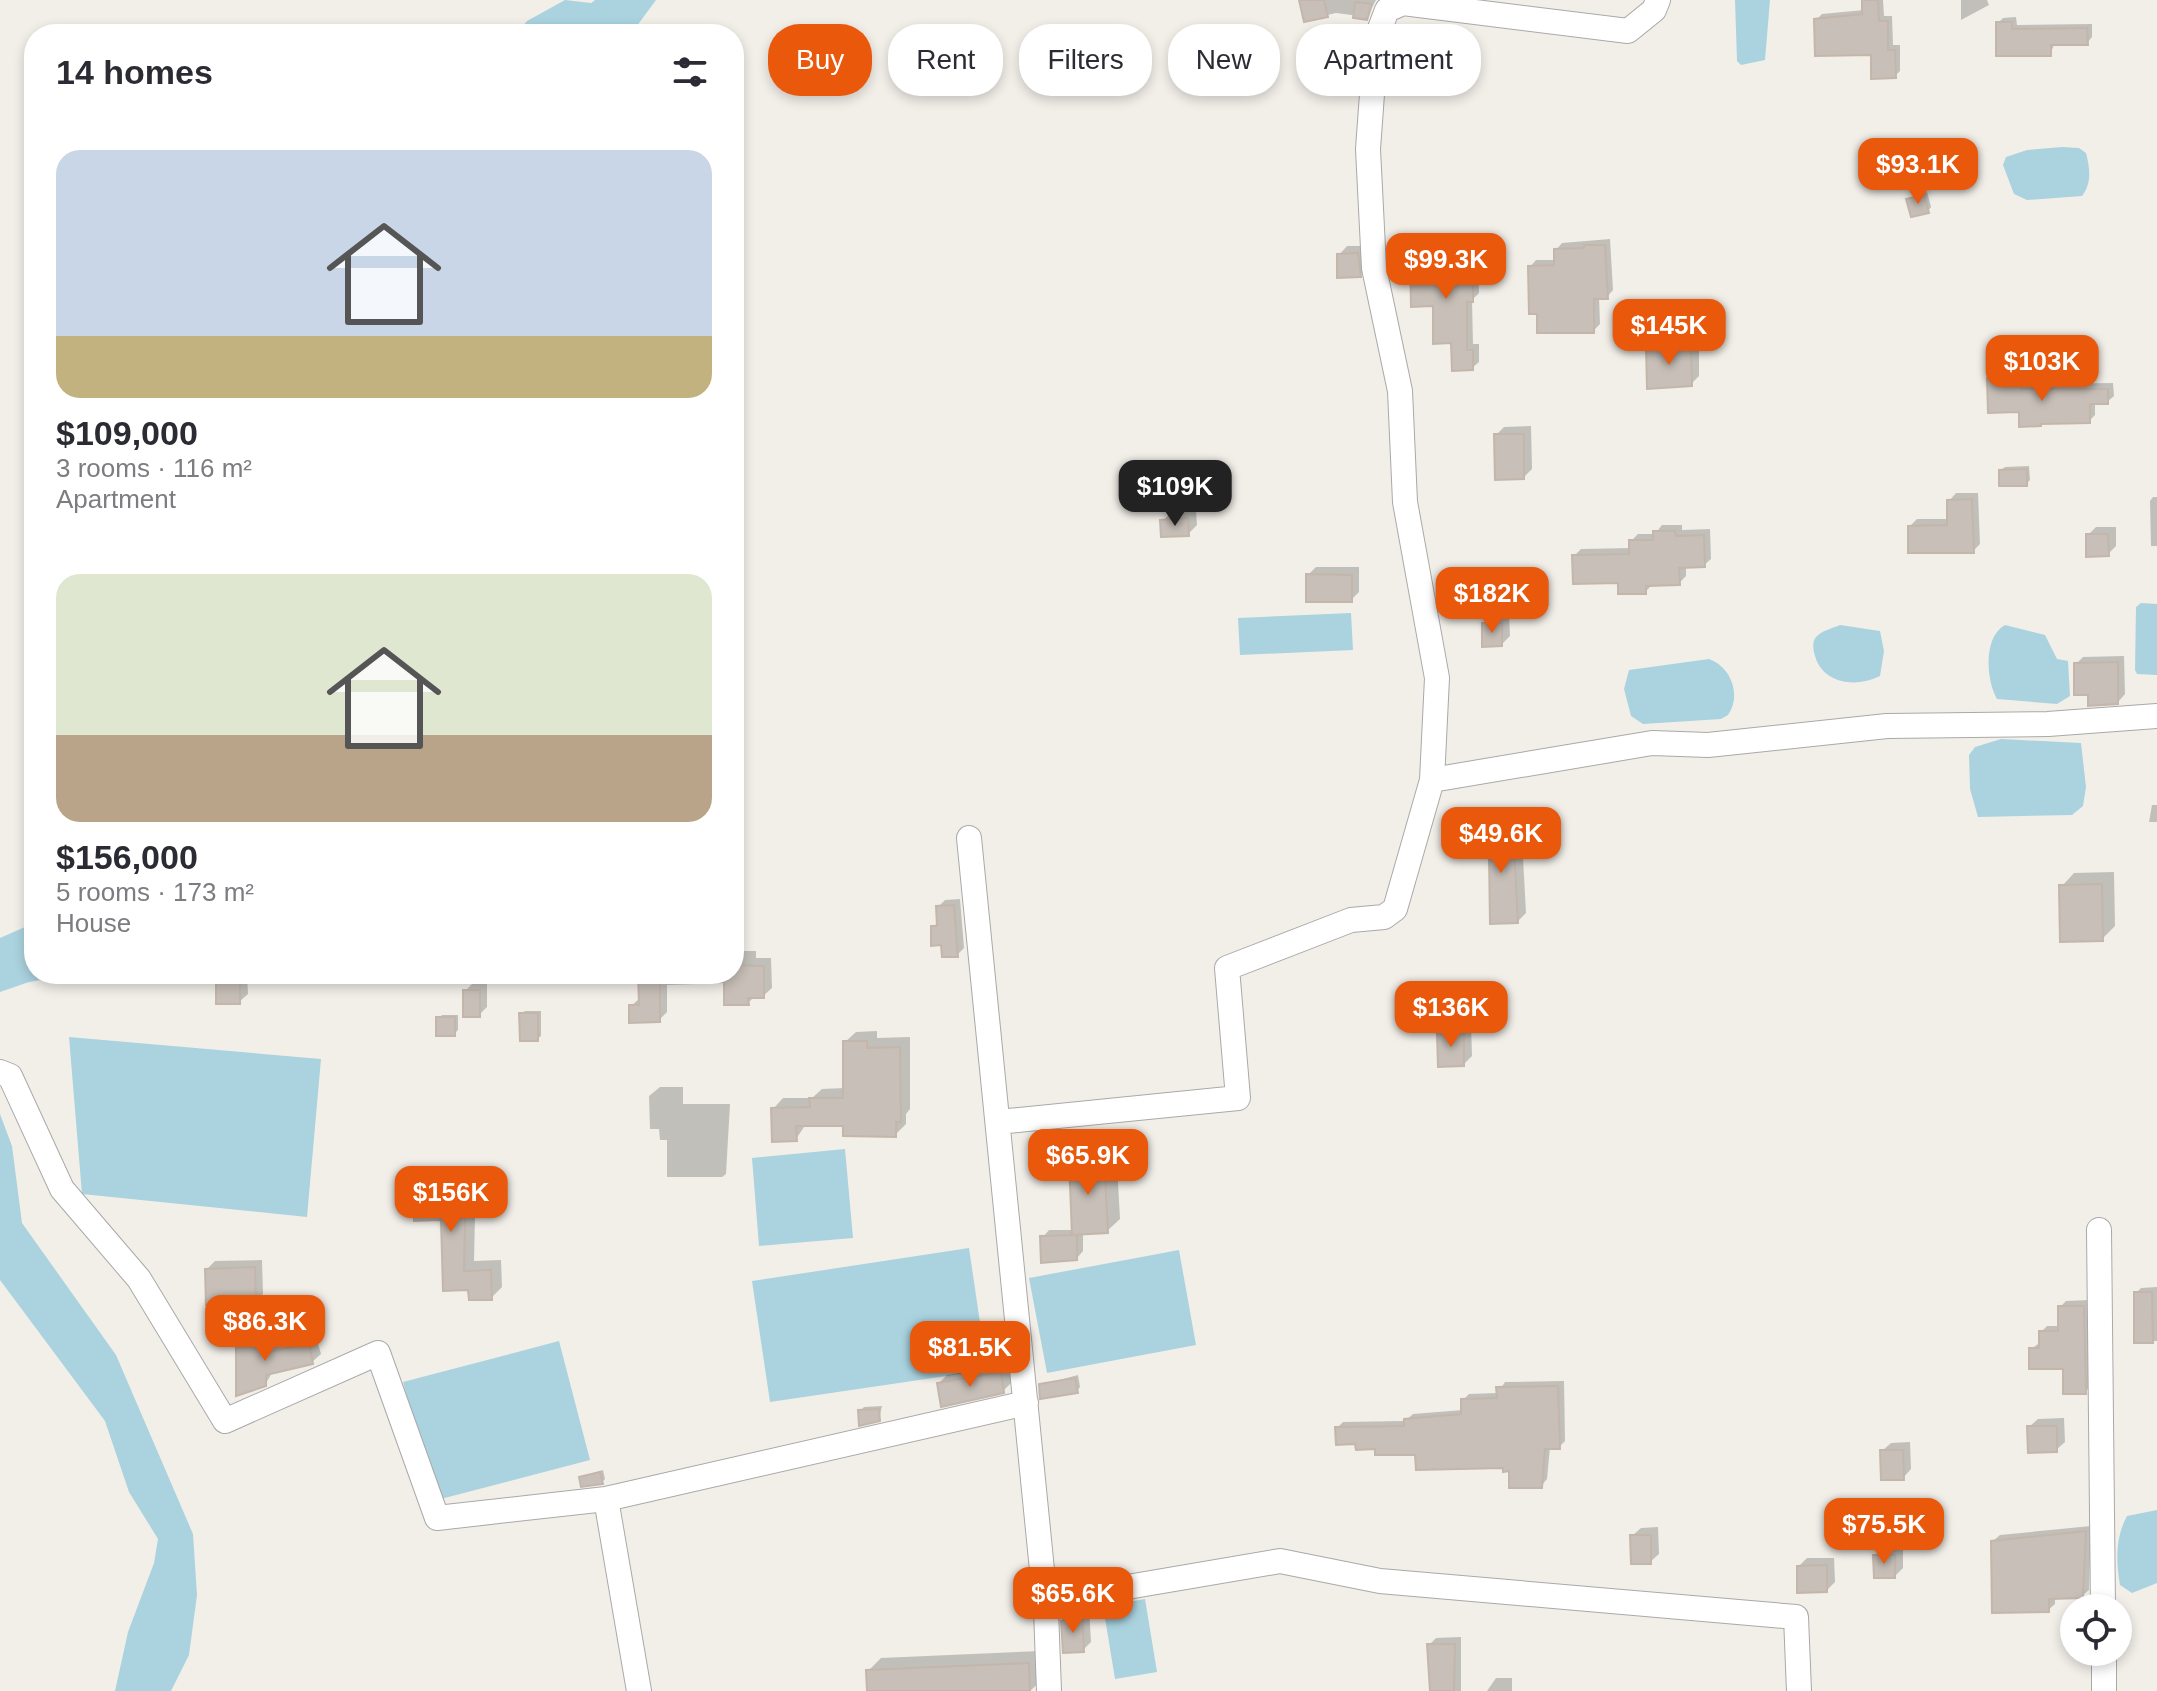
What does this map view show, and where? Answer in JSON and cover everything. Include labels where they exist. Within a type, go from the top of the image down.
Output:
[{"type":"street","points":[[998,1122],[1238,1098],[1227,968],[1351,920],[1384,917],[1395,909],[1432,780],[1437,678],[1405,502],[1400,391],[1374,268],[1368,149],[1376,39],[1387,10],[1403,3],[1628,31],[1654,10],[1658,0]]},
{"type":"street","points":[[1432,780],[1652,743],[1708,745],[1887,726],[2048,724],[2157,716]]},
{"type":"street","points":[[969,838],[1046,1610],[1049,1691]]},
{"type":"street","points":[[0,1072],[10,1076],[62,1189],[139,1279],[225,1421],[378,1353],[437,1518],[606,1499],[1026,1403]]},
{"type":"street","points":[[2099,1230],[2103,1594]]},
{"type":"street","points":[[606,1499],[639,1691]]},
{"type":"street","points":[[1046,1610],[1104,1591],[1280,1561],[1380,1581],[1796,1617],[1799,1691]]},
{"type":"street","points":[[2104,1666],[2104,1691]]},
{"type":"water","points":[[565,0],[616,6],[617,0],[656,0],[638,24],[524,24]]},
{"type":"water","points":[[1735,0],[1770,0],[1765,60],[1741,65],[1737,61]]},
{"type":"water","points":[[2079,148],[2086,153],[2089,175],[2082,196],[2027,200],[2014,194],[2003,165],[2006,157],[2027,150]]},
{"type":"water","points":[[2141,603],[2157,604],[2157,675],[2137,674],[2135,670],[2136,607]]},
{"type":"water","points":[[1351,613],[1353,650],[1240,655],[1238,618]]},
{"type":"water","points":[[1840,625],[1880,631],[1884,651],[1880,676],[1851,682],[1825,673],[1815,656],[1813,643],[1821,633]]},
{"type":"water","points":[[2005,625],[2045,635],[2057,659],[2068,661],[2070,696],[2057,704],[1997,699],[1989,670],[1990,649],[1998,631]]},
{"type":"water","points":[[1709,659],[1723,668],[1732,682],[1734,699],[1728,715],[1721,719],[1643,724],[1631,716],[1624,689],[1629,670]]},
{"type":"water","points":[[2001,739],[2081,743],[2086,787],[2083,806],[2072,815],[1978,817],[1970,789],[1969,755],[1975,747]]},
{"type":"water","points":[[24,927],[24,984],[0,992],[0,938]]},
{"type":"water","points":[[69,1037],[321,1059],[307,1217],[82,1194]]},
{"type":"water","points":[[0,1114],[12,1146],[22,1223],[116,1355],[193,1534],[197,1595],[189,1655],[171,1691],[115,1691],[128,1632],[154,1563],[158,1539],[129,1492],[105,1421],[0,1280]]},
{"type":"water","points":[[845,1149],[853,1238],[759,1246],[752,1158]]},
{"type":"water","points":[[969,1248],[987,1370],[770,1402],[752,1281]]},
{"type":"water","points":[[1179,1250],[1196,1345],[1047,1373],[1029,1278]]},
{"type":"water","points":[[559,1341],[590,1460],[433,1501],[403,1382]]},
{"type":"water","points":[[2157,1510],[2157,1583],[2132,1593],[2120,1585],[2117,1558],[2120,1533],[2127,1516]]},
{"type":"water","points":[[1145,1599],[1157,1672],[1115,1679],[1103,1606]]},
{"type":"building","points":[[1299,0],[1324,0],[1328,17],[1304,22]]},
{"type":"building","points":[[1862,0],[1878,0],[1879,21],[1888,21],[1888,50],[1895,50],[1896,78],[1871,79],[1871,55],[1815,56],[1814,19],[1862,14]]},
{"type":"building","points":[[1355,2],[1372,4],[1367,20],[1353,18]]},
{"type":"building","points":[[1996,22],[2012,22],[2012,29],[2087,28],[2088,45],[2051,45],[2051,56],[1996,56]]},
{"type":"building","points":[[1924,195],[1929,213],[1911,217],[1906,199]]},
{"type":"building","points":[[1584,245],[1605,245],[1608,299],[1594,299],[1594,333],[1537,333],[1537,314],[1529,314],[1528,266],[1554,265],[1554,249],[1584,248]]},
{"type":"building","points":[[1358,253],[1361,277],[1337,278],[1337,254]]},
{"type":"building","points":[[1473,256],[1473,302],[1467,302],[1467,350],[1473,350],[1473,370],[1452,371],[1451,343],[1433,344],[1433,306],[1411,307],[1410,257]]},
{"type":"building","points":[[1646,347],[1691,347],[1692,386],[1647,389]]},
{"type":"building","points":[[2021,377],[2021,389],[2108,389],[2108,404],[2090,404],[2090,423],[2019,427],[2019,412],[1988,413],[1987,378]]},
{"type":"building","points":[[1494,434],[1524,434],[1524,479],[1495,480]]},
{"type":"building","points":[[2027,469],[2027,486],[1999,486],[1999,470]]},
{"type":"building","points":[[1972,499],[1974,553],[1908,553],[1908,526],[1947,525],[1947,500]]},
{"type":"building","points":[[1188,518],[1189,536],[1161,537],[1160,520]]},
{"type":"building","points":[[1653,531],[1675,531],[1676,536],[1704,535],[1705,567],[1679,568],[1680,585],[1646,586],[1646,594],[1618,594],[1618,583],[1573,584],[1572,555],[1629,554],[1629,540],[1653,540]]},
{"type":"building","points":[[2086,534],[2108,534],[2109,556],[2086,557]]},
{"type":"building","points":[[1306,574],[1352,575],[1352,602],[1306,602]]},
{"type":"building","points":[[1482,623],[1502,623],[1502,646],[1482,647]]},
{"type":"building","points":[[2118,662],[2118,704],[2088,706],[2088,695],[2074,695],[2074,663]]},
{"type":"building","points":[[1482,829],[1513,829],[1518,923],[1490,924],[1489,854],[1482,854]]},
{"type":"building","points":[[2102,884],[2103,941],[2060,942],[2059,885]]},
{"type":"building","points":[[954,905],[958,957],[942,957],[941,945],[931,946],[931,926],[937,926],[936,906]]},
{"type":"building","points":[[744,965],[764,966],[764,998],[748,998],[749,1005],[724,1005],[724,984],[744,984]]},
{"type":"building","points":[[216,984],[240,984],[240,1004],[216,1004]]},
{"type":"building","points":[[638,984],[660,984],[660,1022],[629,1023],[629,1005],[639,1005]]},
{"type":"building","points":[[463,990],[480,990],[480,1017],[463,1017]]},
{"type":"building","points":[[519,1013],[538,1013],[538,1041],[520,1041]]},
{"type":"building","points":[[436,1017],[455,1017],[455,1036],[436,1036]]},
{"type":"building","points":[[1437,1032],[1464,1032],[1464,1066],[1438,1067]]},
{"type":"building","points":[[843,1041],[867,1041],[867,1048],[900,1047],[901,1122],[896,1122],[896,1137],[843,1136],[843,1126],[796,1126],[797,1141],[772,1142],[771,1108],[810,1107],[809,1098],[843,1098]]},
{"type":"building","points":[[1104,1158],[1108,1233],[1072,1235],[1069,1160]]},
{"type":"building","points":[[466,1179],[464,1271],[491,1270],[492,1300],[469,1300],[468,1290],[443,1291],[441,1220],[414,1221],[413,1181]]},
{"type":"building","points":[[1077,1235],[1077,1260],[1041,1263],[1040,1236]]},
{"type":"building","points":[[255,1267],[256,1304],[206,1305],[205,1269]]},
{"type":"building","points":[[2134,1292],[2152,1292],[2153,1343],[2134,1343]]},
{"type":"building","points":[[2058,1306],[2084,1306],[2086,1394],[2063,1394],[2063,1369],[2029,1369],[2029,1348],[2039,1348],[2039,1331],[2058,1331]]},
{"type":"building","points":[[236,1340],[266,1340],[266,1353],[309,1343],[313,1364],[266,1375],[266,1386],[236,1396]]},
{"type":"building","points":[[1001,1372],[1004,1393],[941,1407],[937,1383]]},
{"type":"building","points":[[1075,1378],[1078,1393],[1040,1399],[1039,1384]]},
{"type":"building","points":[[1558,1386],[1560,1449],[1545,1449],[1542,1488],[1509,1488],[1509,1471],[1503,1472],[1503,1468],[1416,1470],[1415,1455],[1375,1455],[1375,1449],[1356,1450],[1355,1444],[1336,1445],[1335,1427],[1404,1426],[1404,1419],[1461,1414],[1461,1399],[1497,1398],[1496,1387]]},
{"type":"building","points":[[879,1409],[880,1421],[859,1426],[858,1410]]},
{"type":"building","points":[[2027,1426],[2057,1426],[2057,1452],[2028,1453]]},
{"type":"building","points":[[1880,1450],[1903,1450],[1904,1480],[1881,1480]]},
{"type":"building","points":[[600,1472],[603,1484],[581,1487],[579,1477]]},
{"type":"building","points":[[2086,1531],[2083,1594],[2060,1594],[2060,1599],[2049,1599],[2049,1612],[1992,1613],[1991,1541]]},
{"type":"building","points":[[1630,1535],[1651,1535],[1651,1564],[1631,1564]]},
{"type":"building","points":[[1873,1555],[1895,1555],[1895,1578],[1874,1578]]},
{"type":"building","points":[[1827,1565],[1827,1592],[1797,1593],[1797,1566]]},
{"type":"building","points":[[1082,1614],[1084,1652],[1063,1653],[1061,1621]]},
{"type":"building","points":[[1427,1644],[1455,1644],[1454,1691],[1430,1691]]},
{"type":"building","points":[[1029,1663],[1030,1691],[867,1691],[866,1670]]},
{"type":"waterway","points":[[584,24],[612,0]]}]
